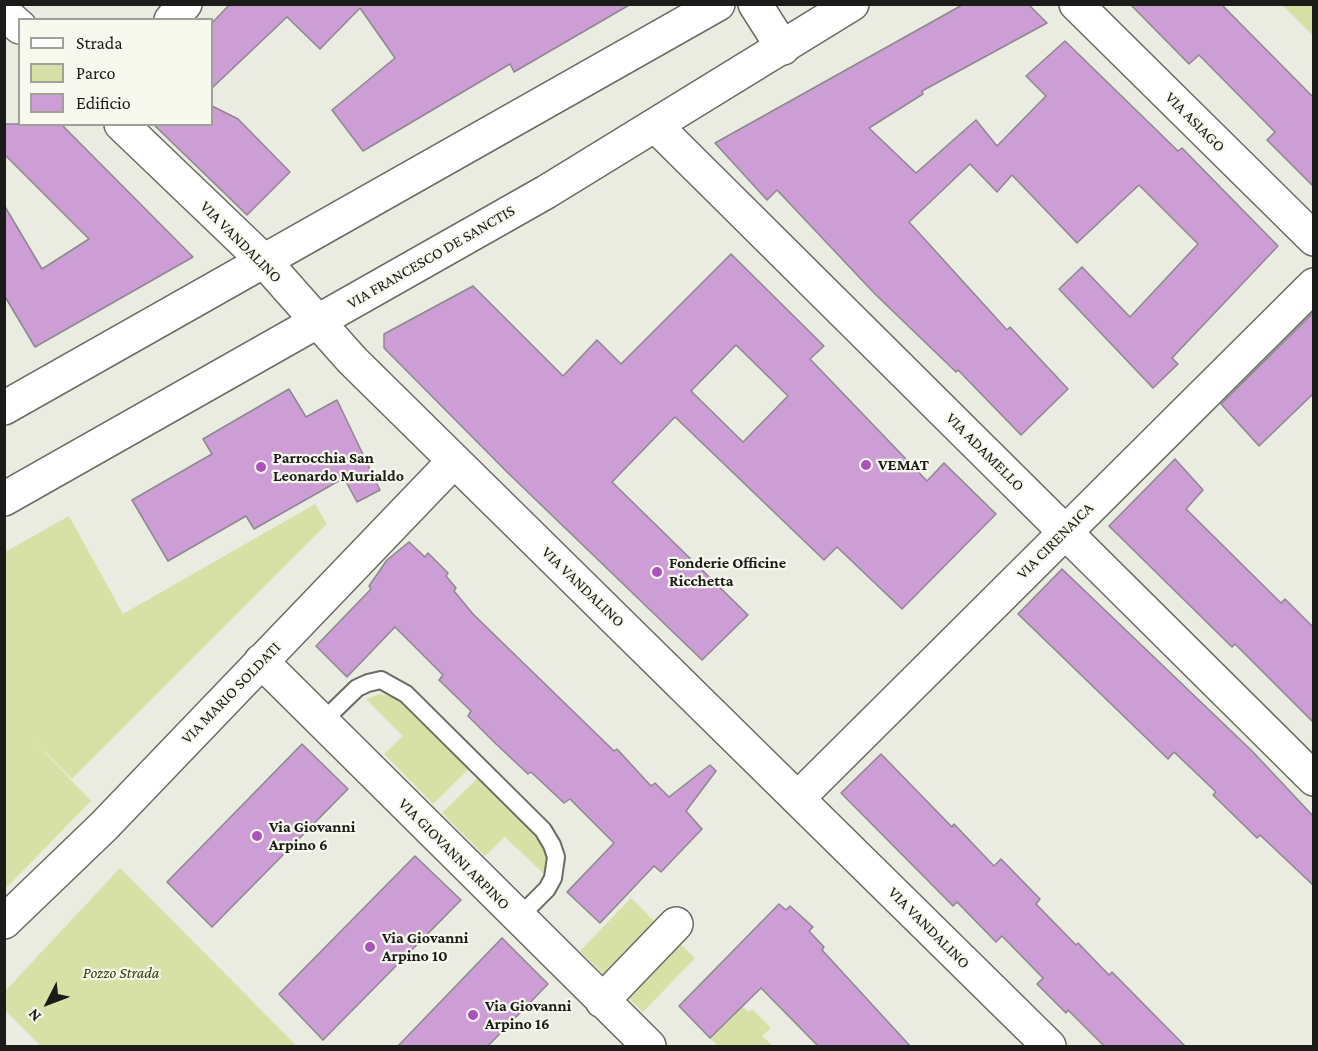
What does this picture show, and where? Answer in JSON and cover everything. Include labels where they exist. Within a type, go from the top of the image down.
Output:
[{"type":"street","points":[[173,18],[185,4]]},
{"type":"street","points":[[4,408],[718,4]]},
{"type":"street","points":[[755,4],[783,48]]},
{"type":"street","name":"VIA FRANCESCO DE SANCTIS","points":[[4,499],[536,198],[852,4]]},
{"type":"street","name":"VIA ASIAGO","points":[[1077,5],[1314,239]]},
{"type":"street","points":[[4,13],[18,25]]},
{"type":"street","name":"VIA VANDALINO","points":[[123,126],[264,261],[352,360],[1048,1047]]},
{"type":"street","name":"VIA ADAMELLO","points":[[656,126],[1314,779]]},
{"type":"street","name":"VIA CIRENAICA","points":[[798,798],[1314,285]]},
{"type":"street","name":"VIA MARIO SOLDATI","points":[[4,922],[104,826],[454,461]]},
{"type":"street","name":"VIA GIOVANNI ARPINO","points":[[261,661],[649,1047]]},
{"type":"street","points":[[602,1000],[676,924]]},
{"type":"lane","points":[[322,722],[357,688],[381,680],[406,694],[543,830],[556,857],[553,878],[547,889],[519,918]]},
{"type":"green space","points":[[1282,5],[1313,5],[1313,36]]},
{"type":"green space","points":[[315,504],[327,524],[72,779],[30,737],[91,801],[5,889],[5,552],[69,516],[123,614]]},
{"type":"green space","points":[[380,694],[401,698],[472,766],[433,804],[384,754],[403,736],[366,699]]},
{"type":"green space","points":[[481,775],[545,843],[547,870],[545,875],[505,837],[485,856],[442,813]]},
{"type":"green space","name":"Pozzo Strada","points":[[120,868],[297,1046],[41,1046],[5,1010],[5,991]]},
{"type":"green space","points":[[631,898],[659,926],[608,978],[580,951]]},
{"type":"green space","points":[[675,939],[695,958],[643,1012],[624,994]]},
{"type":"green space","points":[[742,1006],[749,1012],[752,1009],[771,1028],[762,1036],[773,1046],[718,1046],[710,1038]]},
{"type":"building","points":[[230,4],[631,4],[514,72],[510,64],[363,151],[332,110],[395,58],[360,8],[320,49],[287,17],[213,87],[213,22]]},
{"type":"building","points":[[964,4],[1028,4],[1047,23],[922,91],[923,94],[869,128],[916,173],[976,120],[997,146],[1046,96],[1026,76],[1065,41],[1178,151],[1182,148],[1278,246],[1172,358],[1178,364],[1153,388],[1059,289],[1082,267],[1130,317],[1198,244],[1139,185],[1077,243],[1012,175],[997,192],[970,164],[909,222],[1007,330],[1010,327],[1068,389],[1021,435],[958,370],[956,372],[875,294],[777,190],[767,200],[715,143]]},
{"type":"building","points":[[1130,4],[1221,4],[1314,98],[1314,187],[1267,140],[1275,132],[1199,55],[1189,64]]},
{"type":"building","points":[[213,106],[238,119],[290,172],[247,215],[155,126],[213,126]]},
{"type":"building","points":[[4,124],[63,126],[193,257],[35,347],[4,295],[4,205],[42,269],[89,239],[4,154]]},
{"type":"building","points":[[731,254],[824,346],[810,359],[927,481],[944,463],[996,514],[902,609],[837,547],[824,560],[675,417],[612,482],[748,615],[702,660],[508,473],[384,348],[384,334],[473,286],[563,376],[597,340],[621,364]],"holes":[[[736,345],[788,396],[743,442],[691,391]]]},
{"type":"building","points":[[1314,312],[1314,393],[1259,446],[1221,404]]},
{"type":"building","name":"Parrocchia San Leonardo Murialdo","points":[[289,389],[306,417],[337,400],[380,490],[357,502],[344,478],[254,529],[246,516],[168,561],[132,500],[212,454],[203,439]]},
{"type":"building","points":[[1175,459],[1203,490],[1186,509],[1281,603],[1285,599],[1314,628],[1314,723],[1235,644],[1232,647],[1109,526]]},
{"type":"building","points":[[409,542],[425,557],[428,553],[448,573],[446,576],[456,588],[454,591],[473,614],[614,751],[617,749],[651,786],[655,783],[669,797],[710,765],[716,771],[686,811],[702,829],[661,872],[654,866],[600,923],[567,892],[614,843],[570,799],[564,803],[495,743],[468,716],[471,711],[439,680],[443,675],[395,627],[347,677],[316,646],[371,589],[369,586],[387,560]]},
{"type":"building","points":[[1062,569],[1252,751],[1314,817],[1314,886],[1260,835],[1257,838],[1213,795],[1216,792],[1174,752],[1168,759],[1018,614]]},
{"type":"building","name":"Via Giovanni Arpino 6","points":[[302,744],[348,789],[212,927],[167,882]]},
{"type":"building","points":[[881,754],[952,827],[954,824],[994,866],[1001,859],[1040,899],[1036,904],[1076,945],[1078,943],[1109,975],[1112,972],[1186,1047],[1105,1047],[1068,1010],[1066,1013],[1037,984],[1043,978],[1002,936],[996,942],[957,902],[953,906],[841,793]]},
{"type":"building","name":"Via Giovanni Arpino 10","points":[[415,856],[461,900],[323,1040],[279,994]]},
{"type":"building","points":[[779,904],[786,910],[790,906],[813,927],[809,931],[824,947],[822,950],[911,1047],[819,1047],[761,988],[710,1038],[679,1006]]},
{"type":"building","name":"Via Giovanni Arpino 16","points":[[502,938],[548,984],[487,1047],[397,1047]]},
{"type":"place","name":"VEMAT","points":[[866,465]]},
{"type":"place","name":"Parrocchia San Leonardo Murialdo","points":[[261,467]]},
{"type":"place","name":"Fonderie Officine Ricchetta","points":[[657,572]]},
{"type":"place","name":"Via Giovanni Arpino 6","points":[[257,836]]},
{"type":"place","name":"Via Giovanni Arpino 10","points":[[370,947]]},
{"type":"place","name":"Via Giovanni Arpino 16","points":[[473,1015]]}]
